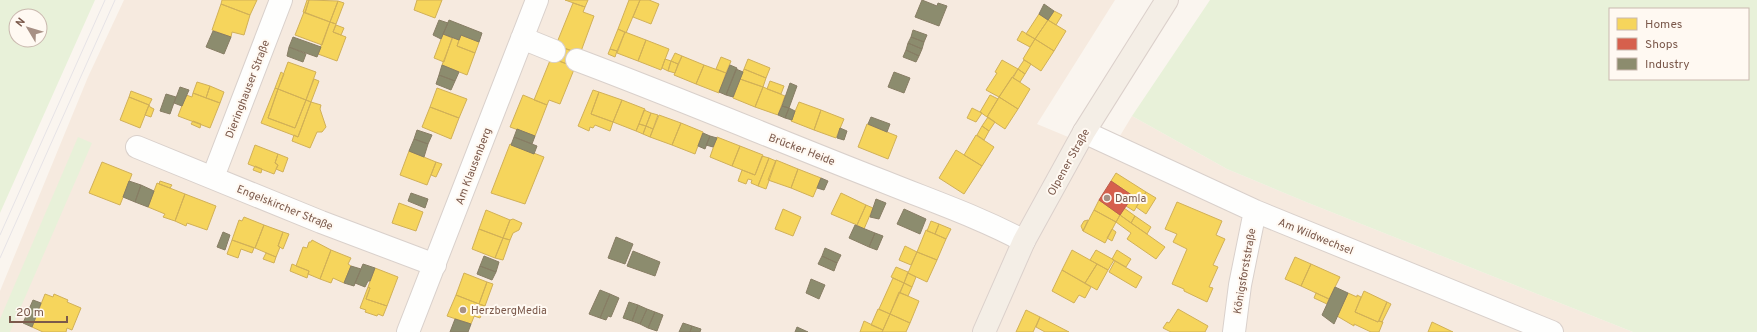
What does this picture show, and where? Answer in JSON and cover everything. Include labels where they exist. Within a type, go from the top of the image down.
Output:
[{"type":"main road","name":"Olpener Straße","points":[[984,332],[1024,241],[1084,132],[1167,0]]},
{"type":"street","name":"Dieringhauser Straße","points":[[213,177],[281,0]]},
{"type":"street","name":"Am Klausenberg","points":[[408,332],[537,0]]},
{"type":"street","points":[[522,38],[554,51]]},
{"type":"street","name":"Brücker Heide","points":[[577,60],[652,88],[937,202],[997,227],[1024,241]]},
{"type":"street","name":"Am Wildwechsel","points":[[1084,132],[1255,211],[1552,332]]},
{"type":"street","name":"Engelskircher Straße","points":[[137,147],[321,222],[435,265]]},
{"type":"street","name":"Königsforststraße","points":[[1234,332],[1240,285],[1255,211]]},
{"type":"shaded area","points":[[124,0],[1115,0],[1037,124],[1109,154],[1132,116],[1227,169],[1633,332],[0,332],[0,291],[88,77]]},
{"type":"green space","points":[[0,0],[95,0],[0,213]]},
{"type":"green space","points":[[1210,0],[1757,0],[1757,332],[1633,332],[1227,169],[1132,116]]},
{"type":"green space","points":[[78,137],[92,143],[10,332],[0,332],[0,319]]},
{"type":"building: Homes","points":[[222,0],[257,0],[250,15],[221,4]]},
{"type":"building: Homes","points":[[307,0],[309,0],[305,13],[303,12]]},
{"type":"building: Homes","points":[[309,0],[338,1],[330,22],[305,13]]},
{"type":"building: Homes","points":[[417,0],[442,0],[435,18],[414,10]]},
{"type":"building: Homes","points":[[565,0],[588,0],[585,7]]},
{"type":"building: Homes","points":[[629,0],[640,0],[626,33],[618,29]]},
{"type":"building: Homes","points":[[640,0],[649,0],[659,4],[651,24],[633,17]]},
{"type":"building: Homes","points":[[338,1],[344,3],[336,24],[330,22]]},
{"type":"building: Homes","points":[[573,3],[585,7],[583,12],[594,16],[580,54],[556,45]]},
{"type":"building: Homes","points":[[221,4],[250,15],[244,35],[232,32],[231,37],[212,30]]},
{"type":"building: Homes","points":[[1054,11],[1062,15],[1056,25],[1048,20]]},
{"type":"building: Homes","points":[[304,12],[330,22],[322,45],[295,35]]},
{"type":"building: Homes","points":[[1039,14],[1048,20],[1035,39],[1026,34]]},
{"type":"building: Homes","points":[[1048,20],[1066,31],[1054,51],[1035,39]]},
{"type":"building: Homes","points":[[330,22],[336,24],[333,32],[346,37],[337,61],[318,54]]},
{"type":"building: Homes","points":[[336,25],[344,28],[341,35],[333,32]]},
{"type":"building: Homes","points":[[618,29],[625,32],[617,51],[610,49]]},
{"type":"building: Homes","points":[[1022,31],[1035,39],[1030,47],[1017,40]]},
{"type":"building: Homes","points":[[625,32],[646,40],[638,61],[617,53]]},
{"type":"building: Homes","points":[[443,34],[452,38],[444,62],[434,58]]},
{"type":"building: Homes","points":[[461,35],[479,42],[475,53],[457,46]]},
{"type":"building: Homes","points":[[453,37],[459,40],[457,46],[475,53],[467,75],[442,65]]},
{"type":"building: Homes","points":[[1035,39],[1054,51],[1041,71],[1023,59]]},
{"type":"building: Homes","points":[[646,40],[669,49],[661,70],[638,61]]},
{"type":"building: Homes","points":[[556,45],[580,54],[575,67],[551,58]]},
{"type":"building: Homes","points":[[610,49],[617,51],[615,57],[608,54]]},
{"type":"building: Homes","points":[[675,53],[682,56],[678,64],[671,61]]},
{"type":"building: Homes","points":[[682,56],[704,65],[696,84],[674,75]]},
{"type":"building: Homes","points":[[721,57],[731,61],[726,73],[716,69]]},
{"type":"building: Homes","points":[[551,58],[575,67],[560,104],[549,100],[547,105],[534,100]]},
{"type":"building: Homes","points":[[665,59],[671,61],[668,71],[662,68]]},
{"type":"building: Homes","points":[[748,59],[770,68],[766,78],[744,69]]},
{"type":"building: Homes","points":[[1002,60],[1018,69],[999,97],[986,90],[997,73],[995,72]]},
{"type":"building: Homes","points":[[1024,60],[1031,64],[1025,74],[1018,69]]},
{"type":"building: Homes","points":[[671,61],[678,64],[675,73],[668,71]]},
{"type":"building: Homes","points":[[288,62],[316,72],[306,100],[278,89]]},
{"type":"building: Homes","points":[[704,65],[726,73],[719,93],[696,84]]},
{"type":"building: Homes","points":[[744,69],[766,78],[763,87],[740,79]]},
{"type":"building: Homes","points":[[1018,69],[1025,74],[1020,82],[1013,78]]},
{"type":"building: Homes","points":[[281,72],[284,74],[278,89],[275,88]]},
{"type":"building: Homes","points":[[1012,77],[1030,89],[1018,109],[999,97]]},
{"type":"building: Homes","points":[[314,79],[319,81],[311,102],[306,100]]},
{"type":"building: Homes","points":[[740,79],[763,87],[755,107],[733,98]]},
{"type":"building: Homes","points":[[770,81],[784,86],[781,94],[767,89]]},
{"type":"building: Homes","points":[[197,82],[210,86],[206,98],[193,93]]},
{"type":"building: Homes","points":[[210,86],[224,92],[220,103],[206,98]]},
{"type":"building: Homes","points":[[763,87],[785,96],[778,115],[755,107]]},
{"type":"building: Homes","points":[[275,88],[278,89],[268,118],[295,128],[306,100],[311,102],[298,137],[261,123]]},
{"type":"building: Homes","points":[[437,88],[467,99],[459,118],[430,107]]},
{"type":"building: Homes","points":[[278,89],[306,100],[295,128],[268,118]]},
{"type":"building: Homes","points":[[593,90],[599,92],[591,114],[613,122],[610,131],[595,125],[593,128],[590,127],[589,131],[578,126]]},
{"type":"building: Homes","points":[[131,91],[152,99],[149,105],[129,97]]},
{"type":"building: Homes","points":[[599,92],[622,100],[613,122],[591,114]]},
{"type":"building: Homes","points":[[193,93],[220,103],[210,128],[178,116],[186,95],[192,97]]},
{"type":"building: Homes","points":[[523,95],[547,105],[535,136],[510,127]]},
{"type":"building: Homes","points":[[990,95],[998,99],[987,117],[980,112]]},
{"type":"building: Homes","points":[[129,97],[149,105],[140,128],[120,120]]},
{"type":"building: Homes","points":[[999,97],[1018,109],[1005,129],[987,117]]},
{"type":"building: Homes","points":[[622,100],[645,109],[636,131],[613,122]]},
{"type":"building: Homes","points":[[311,102],[321,105],[320,109],[326,127],[322,132],[317,132],[310,148],[292,141],[294,135],[298,137]]},
{"type":"building: Homes","points":[[799,102],[821,110],[814,130],[791,121]]},
{"type":"building: Homes","points":[[149,105],[154,109],[151,117],[145,115]]},
{"type":"building: Homes","points":[[430,107],[459,118],[451,139],[422,127]]},
{"type":"building: Homes","points":[[972,108],[982,113],[976,122],[967,118]]},
{"type":"building: Homes","points":[[644,110],[651,113],[646,126],[639,124]]},
{"type":"building: Homes","points":[[821,110],[844,119],[836,138],[814,130]]},
{"type":"building: Homes","points":[[651,113],[658,115],[653,129],[646,126]]},
{"type":"building: Homes","points":[[659,115],[681,123],[672,145],[650,137]]},
{"type":"building: Homes","points":[[988,117],[995,122],[989,131],[982,126]]},
{"type":"building: Homes","points":[[193,121],[201,124],[200,128],[191,124]]},
{"type":"building: Homes","points":[[681,123],[703,132],[695,154],[672,145]]},
{"type":"building: Homes","points":[[639,124],[646,126],[643,134],[636,131]]},
{"type":"building: Homes","points":[[867,124],[897,136],[888,159],[858,147]]},
{"type":"building: Homes","points":[[646,126],[653,129],[650,137],[643,134]]},
{"type":"building: Homes","points":[[982,126],[989,131],[984,140],[977,135]]},
{"type":"building: Homes","points":[[976,135],[994,147],[982,166],[964,155]]},
{"type":"building: Homes","points":[[717,137],[740,146],[732,166],[710,157]]},
{"type":"building: Homes","points":[[510,144],[544,157],[525,204],[491,193]]},
{"type":"building: Homes","points":[[255,145],[278,154],[275,163],[278,165],[274,174],[248,164]]},
{"type":"building: Homes","points":[[740,146],[763,155],[755,175],[732,166]]},
{"type":"building: Homes","points":[[956,150],[982,166],[964,194],[939,178]]},
{"type":"building: Homes","points":[[409,151],[436,162],[427,185],[400,175]]},
{"type":"building: Homes","points":[[278,154],[288,158],[283,172],[276,169],[278,165],[275,163]]},
{"type":"building: Homes","points":[[762,156],[769,158],[758,186],[751,183],[752,180],[748,179],[746,184],[738,181],[742,170],[755,175]]},
{"type":"building: Homes","points":[[769,158],[776,161],[766,189],[758,186]]},
{"type":"building: Homes","points":[[776,160],[798,169],[791,188],[768,180]]},
{"type":"building: Homes","points":[[102,162],[132,174],[120,205],[89,193]]},
{"type":"building: Homes","points":[[436,162],[442,164],[436,177],[431,175]]},
{"type":"building: Homes","points":[[255,166],[262,169],[261,173],[253,170]]},
{"type":"building: Homes","points":[[798,169],[821,178],[813,197],[791,188]]},
{"type":"building: Homes","points":[[1116,173],[1146,192],[1134,211],[1126,206],[1133,196],[1111,181]]},
{"type":"building: Homes","points":[[160,181],[172,185],[170,188],[159,184]]},
{"type":"building: Homes","points":[[157,183],[185,194],[175,221],[163,217],[165,214],[148,207]]},
{"type":"building: Homes","points":[[1146,192],[1156,198],[1146,214],[1136,207]]},
{"type":"building: Homes","points":[[841,193],[866,205],[857,225],[831,214]]},
{"type":"building: Homes","points":[[185,194],[216,206],[207,230],[187,223],[186,226],[175,221]]},
{"type":"building: Homes","points":[[1099,200],[1120,215],[1116,222],[1094,210]]},
{"type":"building: Homes","points":[[1177,202],[1222,221],[1216,235],[1225,239],[1213,265],[1218,267],[1209,287],[1213,288],[1207,302],[1172,284],[1187,249],[1173,242],[1177,234],[1165,229]]},
{"type":"building: Homes","points":[[399,203],[423,212],[416,231],[392,223]]},
{"type":"building: Homes","points":[[866,205],[873,208],[864,229],[857,225]]},
{"type":"building: Homes","points":[[1124,208],[1135,216],[1131,223],[1120,215]]},
{"type":"building: Homes","points":[[783,209],[801,217],[793,236],[775,229]]},
{"type":"building: Homes","points":[[486,210],[510,220],[503,238],[479,229]]},
{"type":"building: Homes","points":[[1094,210],[1116,222],[1105,243],[1083,231]]},
{"type":"building: Homes","points":[[1120,215],[1165,247],[1156,259],[1127,239],[1131,233],[1116,222]]},
{"type":"building: Homes","points":[[1135,216],[1151,227],[1147,234],[1131,223]]},
{"type":"building: Homes","points":[[244,217],[264,225],[255,248],[232,240],[239,220],[242,221]]},
{"type":"building: Homes","points":[[513,219],[522,223],[519,230],[513,233],[510,240],[503,238],[510,220]]},
{"type":"building: Homes","points":[[1088,220],[1083,231],[1081,226],[1084,221]]},
{"type":"building: Homes","points":[[931,221],[939,224],[935,234],[927,231]]},
{"type":"building: Homes","points":[[939,224],[951,229],[946,239],[935,234]]},
{"type":"building: Homes","points":[[264,225],[283,232],[276,257],[255,248]]},
{"type":"building: Homes","points":[[479,229],[503,238],[495,258],[472,249]]},
{"type":"building: Homes","points":[[1112,229],[1116,232],[1112,241],[1107,238]]},
{"type":"building: Homes","points":[[926,230],[946,239],[937,260],[917,252]]},
{"type":"building: Homes","points":[[283,232],[289,234],[283,249],[278,246]]},
{"type":"building: Homes","points":[[503,238],[510,240],[503,260],[495,258]]},
{"type":"building: Homes","points":[[232,240],[254,248],[252,253],[241,249],[238,258],[227,254]]},
{"type":"building: Homes","points":[[312,240],[331,250],[320,279],[308,274],[309,271],[296,266],[303,247],[307,248],[309,242]]},
{"type":"building: Homes","points":[[905,246],[917,252],[911,265],[899,260]]},
{"type":"building: Homes","points":[[331,250],[351,258],[348,264],[351,266],[344,283],[333,278],[331,283],[320,279]]},
{"type":"building: Homes","points":[[1072,250],[1097,264],[1085,283],[1062,270]]},
{"type":"building: Homes","points":[[1096,250],[1114,260],[1108,270],[1090,260]]},
{"type":"building: Homes","points":[[1117,250],[1131,259],[1126,267],[1112,259]]},
{"type":"building: Homes","points":[[917,252],[937,260],[927,282],[908,273]]},
{"type":"building: Homes","points":[[266,253],[276,257],[274,263],[263,259]]},
{"type":"building: Homes","points":[[1295,257],[1311,264],[1301,286],[1285,279]]},
{"type":"building: Homes","points":[[1115,261],[1142,277],[1136,288],[1109,272]]},
{"type":"building: Homes","points":[[292,264],[309,271],[307,278],[290,271]]},
{"type":"building: Homes","points":[[1097,264],[1108,270],[1097,290],[1085,283]]},
{"type":"building: Homes","points":[[1311,264],[1340,277],[1329,299],[1301,286]]},
{"type":"building: Homes","points":[[896,267],[908,272],[904,283],[891,277]]},
{"type":"building: Homes","points":[[375,268],[398,277],[387,306],[366,299],[370,288],[368,287]]},
{"type":"building: Homes","points":[[1062,270],[1091,287],[1085,298],[1079,295],[1074,303],[1052,291]]},
{"type":"building: Homes","points":[[464,273],[487,282],[479,304],[456,295]]},
{"type":"building: Homes","points":[[908,273],[916,277],[912,287],[904,283]]},
{"type":"building: Homes","points":[[893,278],[904,283],[890,314],[879,309]]},
{"type":"building: Homes","points":[[487,282],[493,284],[485,306],[479,304]]},
{"type":"building: Homes","points":[[904,283],[912,287],[908,296],[900,293]]},
{"type":"building: Homes","points":[[368,287],[370,288],[366,299],[387,306],[383,316],[378,314],[377,316],[365,312],[366,310],[360,308]]},
{"type":"building: Homes","points":[[1364,291],[1387,302],[1378,322],[1355,312]]},
{"type":"building: Homes","points":[[899,292],[919,301],[910,323],[890,314]]},
{"type":"building: Homes","points":[[1316,293],[1329,299],[1327,304],[1314,298]]},
{"type":"building: Homes","points":[[1348,293],[1361,297],[1355,312],[1378,322],[1383,322],[1379,332],[1371,332],[1354,324],[1354,326],[1337,316]]},
{"type":"building: Homes","points":[[45,294],[53,297],[54,294],[81,308],[72,330],[67,328],[66,332],[43,332],[32,327]]},
{"type":"building: Homes","name":"HerzbergMedia","points":[[456,295],[479,304],[471,324],[447,316]]},
{"type":"building: Homes","points":[[1387,302],[1391,304],[1382,322],[1379,321]]},
{"type":"building: Homes","points":[[479,304],[485,306],[480,318],[474,316]]},
{"type":"building: Homes","points":[[878,309],[890,314],[883,330],[871,325]]},
{"type":"building: Homes","points":[[1178,309],[1208,326],[1205,332],[1171,332],[1163,328],[1167,322],[1169,323]]},
{"type":"building: Homes","points":[[1026,310],[1040,317],[1033,332],[1016,332]]},
{"type":"building: Homes","points":[[890,314],[910,323],[906,332],[882,332]]},
{"type":"building: Homes","points":[[1040,317],[1069,332],[1045,332],[1036,327]]},
{"type":"building: Homes","points":[[864,321],[883,330],[882,332],[860,332]]},
{"type":"building: Homes","points":[[1432,322],[1453,332],[1428,332]]},
{"type":"building: Shops","points":[[1111,181],[1133,196],[1120,215],[1099,200]]},
{"type":"building: Industry","points":[[922,0],[937,6],[938,3],[947,6],[939,26],[915,17]]},
{"type":"building: Industry","points":[[1044,4],[1054,11],[1048,20],[1039,14]]},
{"type":"building: Industry","points":[[439,20],[448,23],[441,39],[433,35]]},
{"type":"building: Industry","points":[[449,20],[482,33],[479,42],[461,35],[459,40],[443,34]]},
{"type":"building: Industry","points":[[913,30],[927,35],[924,42],[911,37]]},
{"type":"building: Industry","points":[[213,31],[231,37],[224,54],[206,47]]},
{"type":"building: Industry","points":[[293,37],[321,47],[317,57],[289,47]]},
{"type":"building: Industry","points":[[911,37],[924,42],[922,49],[908,43]]},
{"type":"building: Industry","points":[[908,43],[922,49],[919,56],[906,50]]},
{"type":"building: Industry","points":[[289,47],[306,54],[303,62],[287,56]]},
{"type":"building: Industry","points":[[906,50],[919,56],[916,62],[903,57]]},
{"type":"building: Industry","points":[[442,65],[459,72],[455,81],[439,75]]},
{"type":"building: Industry","points":[[730,65],[737,68],[726,95],[719,92]]},
{"type":"building: Industry","points":[[736,69],[743,72],[733,97],[726,95]]},
{"type":"building: Industry","points":[[894,72],[910,78],[904,93],[888,87]]},
{"type":"building: Industry","points":[[439,75],[455,81],[451,90],[436,84]]},
{"type":"building: Industry","points":[[790,83],[797,86],[789,108],[782,106]]},
{"type":"building: Industry","points":[[180,87],[189,90],[182,106],[174,103]]},
{"type":"building: Industry","points":[[166,94],[176,97],[170,114],[160,111]]},
{"type":"building: Industry","points":[[782,106],[789,108],[785,118],[778,115]]},
{"type":"building: Industry","points":[[789,108],[795,111],[792,120],[785,118]]},
{"type":"building: Industry","points":[[871,117],[890,124],[887,132],[868,124]]},
{"type":"building: Industry","points":[[840,128],[847,131],[844,140],[837,138]]},
{"type":"building: Industry","points":[[517,129],[535,136],[532,144],[514,137]]},
{"type":"building: Industry","points":[[417,130],[432,135],[428,144],[414,139]]},
{"type":"building: Industry","points":[[703,133],[710,136],[705,149],[698,146]]},
{"type":"building: Industry","points":[[710,136],[717,138],[713,147],[706,145]]},
{"type":"building: Industry","points":[[514,137],[537,146],[534,154],[511,145]]},
{"type":"building: Industry","points":[[414,139],[428,144],[424,157],[409,151]]},
{"type":"building: Industry","points":[[821,178],[828,181],[824,190],[817,188]]},
{"type":"building: Industry","points":[[129,181],[141,185],[135,202],[123,197]]},
{"type":"building: Industry","points":[[141,185],[154,191],[148,207],[135,202]]},
{"type":"building: Industry","points":[[411,193],[428,199],[425,208],[408,201]]},
{"type":"building: Industry","points":[[876,199],[886,203],[879,219],[870,217]]},
{"type":"building: Industry","points":[[904,209],[926,219],[920,234],[897,224]]},
{"type":"building: Industry","points":[[855,225],[875,233],[869,247],[849,238]]},
{"type":"building: Industry","points":[[223,232],[230,235],[225,250],[217,247]]},
{"type":"building: Industry","points":[[875,233],[883,236],[877,250],[869,247]]},
{"type":"building: Industry","points":[[616,237],[633,244],[625,264],[608,258]]},
{"type":"building: Industry","points":[[825,248],[841,255],[837,263],[822,256]]},
{"type":"building: Industry","points":[[633,251],[660,262],[655,276],[627,266]]},
{"type":"building: Industry","points":[[484,256],[499,262],[496,272],[480,266]]},
{"type":"building: Industry","points":[[822,256],[837,263],[834,271],[818,264]]},
{"type":"building: Industry","points":[[363,264],[375,268],[370,281],[368,281],[365,287],[355,283]]},
{"type":"building: Industry","points":[[351,266],[361,269],[354,286],[344,283]]},
{"type":"building: Industry","points":[[480,266],[496,272],[492,280],[477,274]]},
{"type":"building: Industry","points":[[811,279],[825,285],[819,299],[806,293]]},
{"type":"building: Industry","points":[[1335,287],[1348,293],[1334,324],[1322,315]]},
{"type":"building: Industry","points":[[600,290],[610,294],[600,318],[589,314]]},
{"type":"building: Industry","points":[[610,294],[619,298],[611,317],[608,316],[606,320],[600,318]]},
{"type":"building: Industry","points":[[33,300],[41,303],[32,327],[23,323]]},
{"type":"building: Industry","points":[[629,302],[638,305],[632,321],[623,318]]},
{"type":"building: Industry","points":[[638,305],[647,309],[640,324],[632,321]]},
{"type":"building: Industry","points":[[647,309],[655,312],[648,328],[640,324]]},
{"type":"building: Industry","points":[[655,312],[663,315],[657,331],[648,328]]},
{"type":"building: Industry","points":[[455,319],[471,324],[468,332],[450,332]]},
{"type":"building: Industry","points":[[683,323],[692,326],[690,332],[679,332]]},
{"type":"building: Industry","points":[[692,326],[701,329],[700,332],[690,332]]},
{"type":"building: Industry","points":[[797,327],[808,332],[795,332]]},
{"type":"tram line","points":[[0,235],[105,0]]},
{"type":"tram line","points":[[0,258],[115,0]]},
{"type":"place","name":"Damla","points":[[1107,198]]},
{"type":"place","name":"HerzbergMedia","points":[[463,310]]}]
